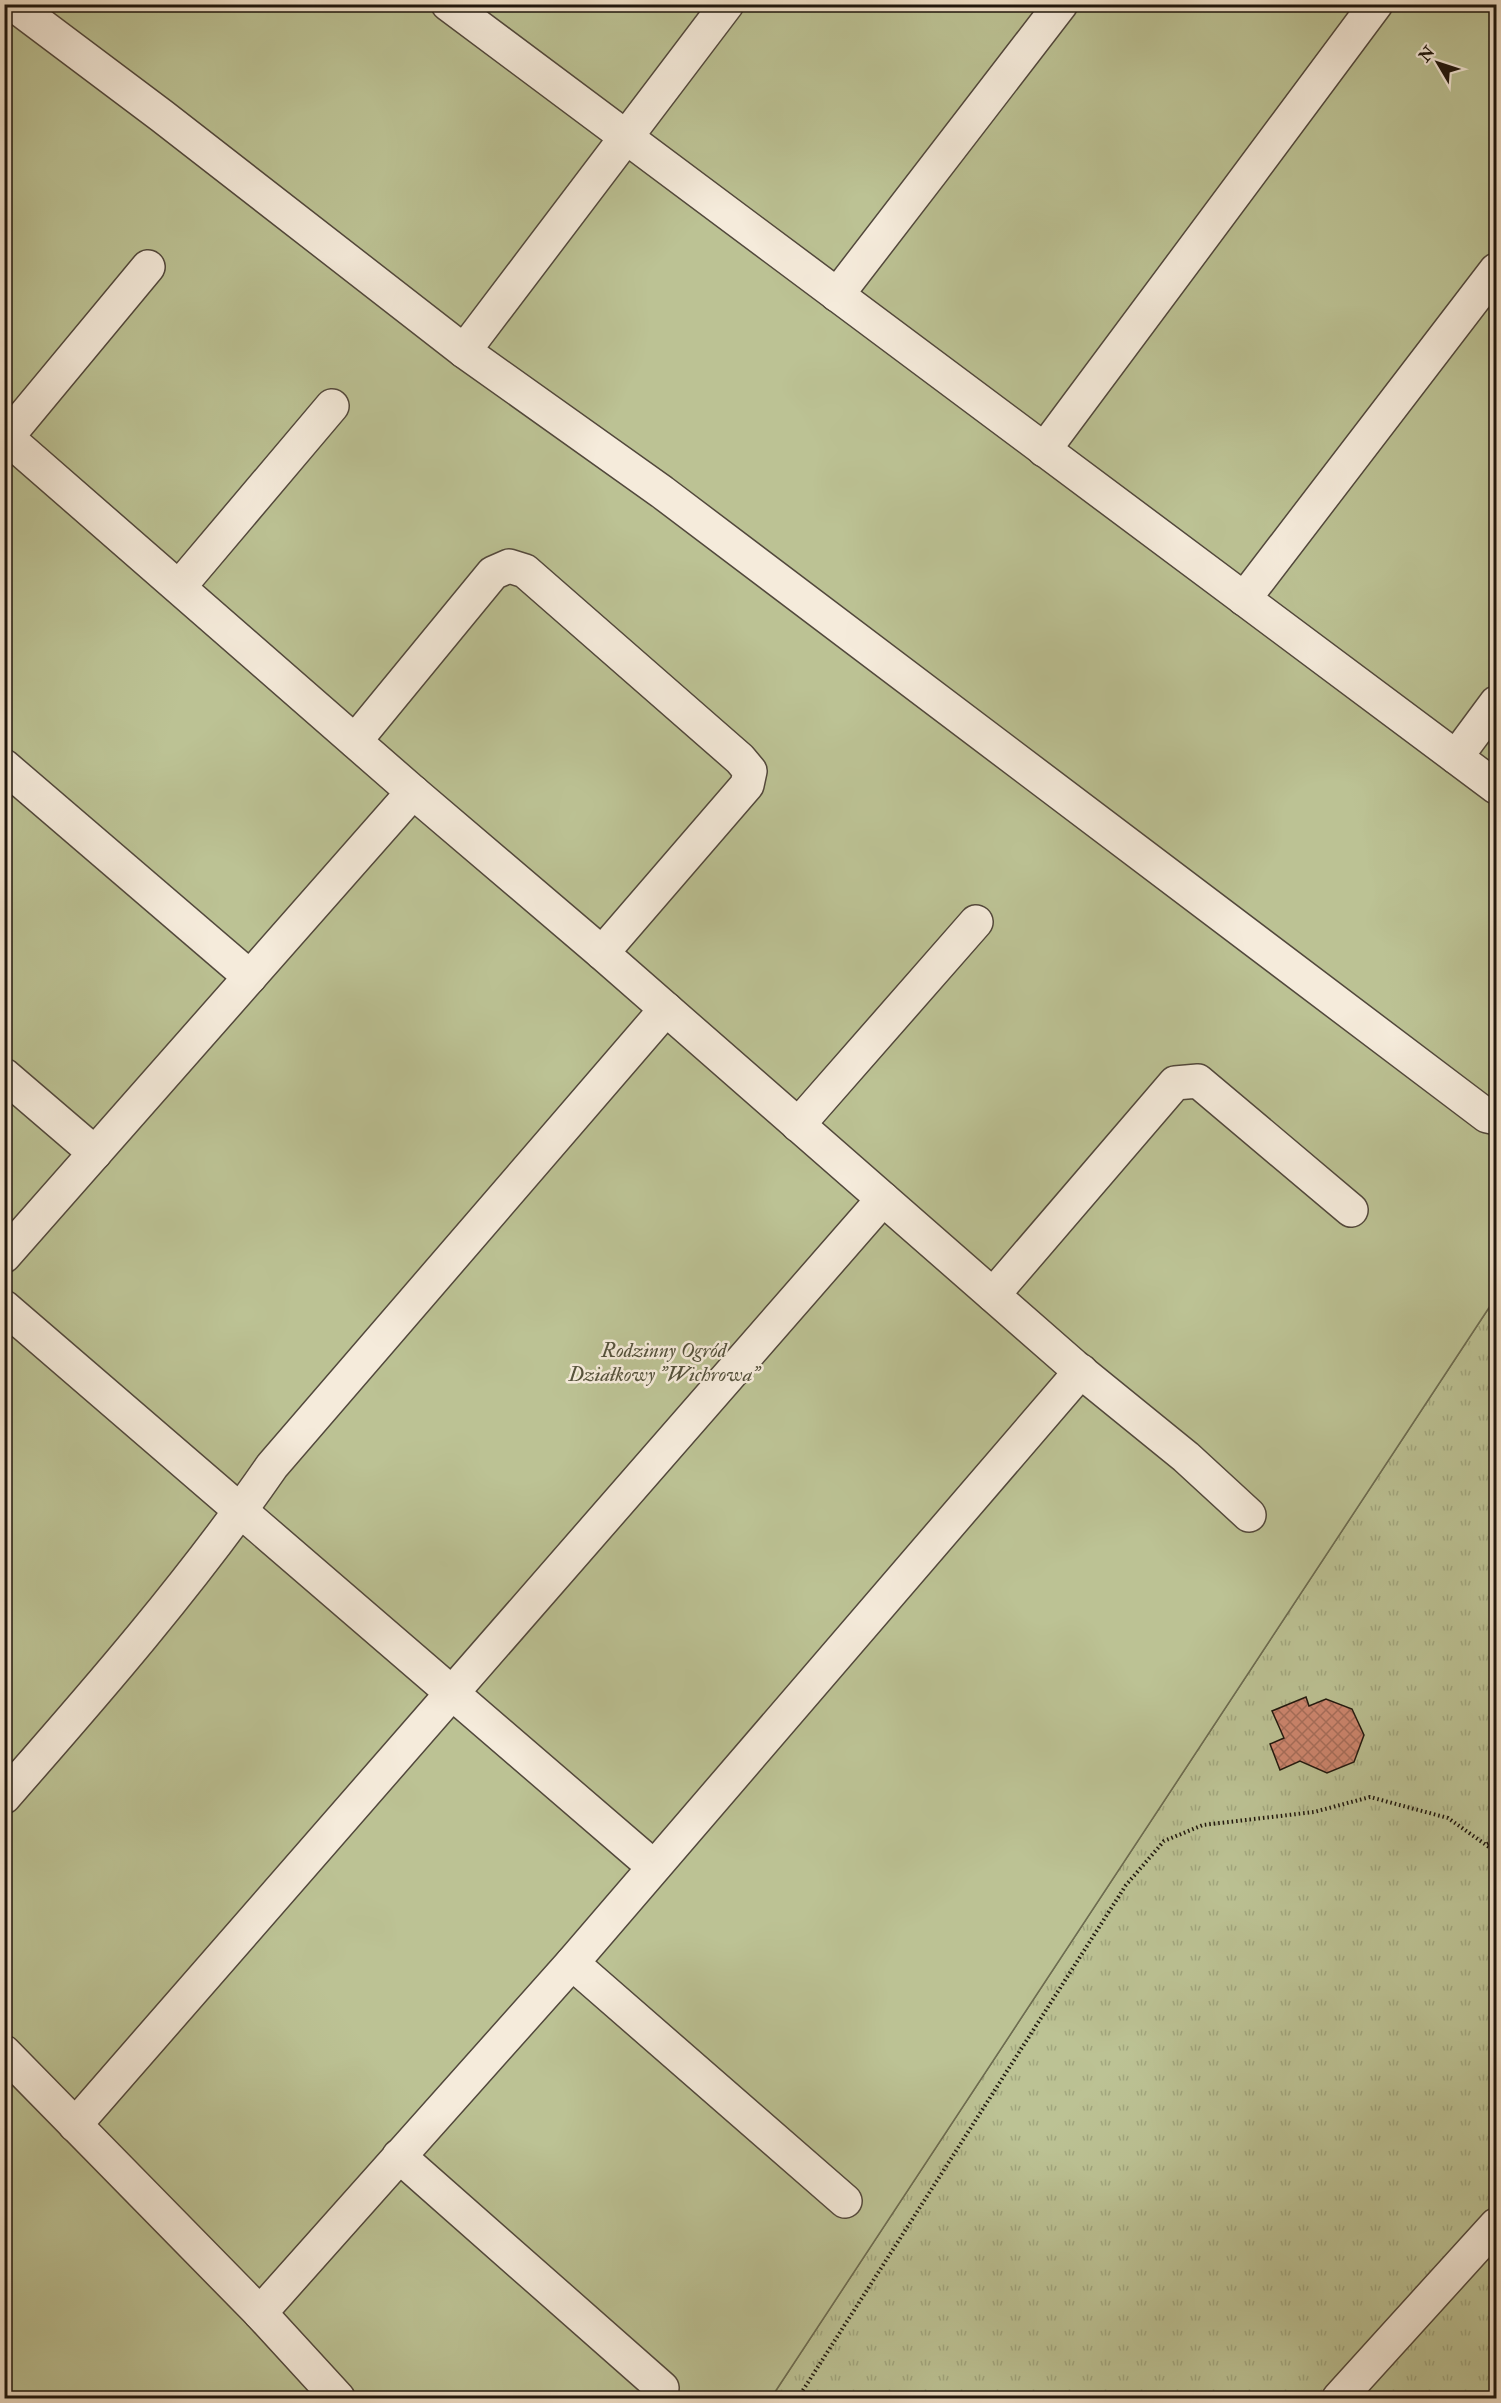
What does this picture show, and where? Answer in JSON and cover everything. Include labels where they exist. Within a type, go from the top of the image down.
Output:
[{"type":"lane","points":[[13,4],[162,116],[464,351],[662,492],[1487,1116],[1497,1119]]},
{"type":"lane","points":[[448,4],[1497,787]]},
{"type":"lane","points":[[464,351],[727,4]]},
{"type":"lane","points":[[837,295],[1061,4]]},
{"type":"lane","points":[[1044,450],[1376,4]]},
{"type":"lane","points":[[148,267],[6,436],[354,741],[603,953],[993,1295],[1186,1457],[1249,1515]]},
{"type":"lane","points":[[1244,599],[1497,270]]},
{"type":"lane","points":[[179,587],[332,406]]},
{"type":"lane","points":[[354,741],[493,573],[509,566],[525,571],[740,759],[750,771],[747,785],[603,953]]},
{"type":"lane","points":[[1456,757],[1497,703]]},
{"type":"lane","points":[[4,766],[250,977]]},
{"type":"lane","points":[[4,1256],[413,792]]},
{"type":"lane","points":[[798,1125],[976,922]]},
{"type":"lane","points":[[4,1797],[155,1623],[240,1512],[272,1466],[666,1009]]},
{"type":"lane","points":[[4,1075],[95,1154]]},
{"type":"lane","points":[[993,1295],[1175,1083],[1198,1081],[1351,1210]]},
{"type":"lane","points":[[75,2125],[883,1199]]},
{"type":"lane","points":[[4,1307],[654,1867]]},
{"type":"lane","points":[[260,2313],[572,1963],[1081,1371]]},
{"type":"lane","points":[[572,1963],[845,2201]]},
{"type":"lane","points":[[4,2052],[260,2313],[338,2398]]},
{"type":"lane","points":[[399,2156],[662,2388]]},
{"type":"lane","points":[[1339,2398],[1497,2225]]},
{"type":"path","points":[[798,2398],[1126,1885],[1164,1841],[1203,1825],[1314,1812],[1370,1797],[1448,1818],[1497,1852]]},
{"type":"path","points":[[1486,1845],[1497,1839]]},
{"type":"green space","name":"Rodzinny Ogród Działkowy \"Wichrowa\"","points":[[5,5],[1496,5],[1496,1297],[771,2398],[5,2398]]},
{"type":"green space","points":[[1496,1297],[1496,2207],[1324,2398],[771,2398]]},
{"type":"green space","points":[[1496,2240],[1496,2398],[1353,2398]]},
{"type":"building","points":[[1306,1697],[1309,1706],[1326,1699],[1352,1709],[1364,1735],[1354,1762],[1327,1773],[1300,1761],[1280,1770],[1270,1744],[1284,1738],[1272,1711]]}]
